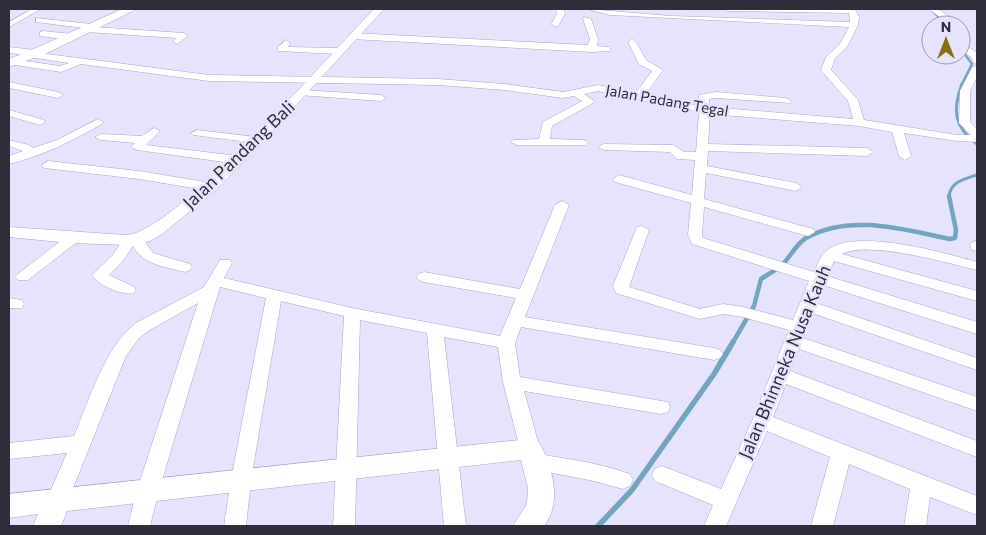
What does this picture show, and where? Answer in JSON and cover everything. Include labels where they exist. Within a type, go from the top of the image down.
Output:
[{"type":"main road","points":[[10,58],[34,54],[131,9]]},
{"type":"street","points":[[9,25],[37,9]]},
{"type":"street","name":"Jalan Pandang Bali","points":[[135,239],[154,230],[211,187],[303,93],[337,51],[379,9]]},
{"type":"street","points":[[555,24],[561,14],[560,9]]},
{"type":"street","points":[[591,9],[610,13],[671,17],[854,25]]},
{"type":"street","points":[[727,9],[851,10],[855,17],[854,25],[844,45],[831,57],[826,70],[852,100],[859,123]]},
{"type":"street","points":[[587,19],[594,41],[592,49]]},
{"type":"street","points":[[39,20],[89,28],[184,36],[177,41]]},
{"type":"street","points":[[135,43],[153,33]]},
{"type":"street","points":[[43,34],[72,37]]},
{"type":"street","points":[[352,36],[607,49]]},
{"type":"street","points":[[286,42],[280,49],[337,51]]},
{"type":"street","points":[[632,42],[642,62],[658,70],[639,96]]},
{"type":"street","name":"Jalan Padang Tegal","points":[[34,54],[200,77],[459,83],[563,95],[576,94],[594,88],[705,110],[859,123],[961,138],[977,137]]},
{"type":"street","points":[[10,58],[61,69],[78,62]]},
{"type":"street","points":[[977,68],[965,91],[964,123],[977,137]]},
{"type":"street","points":[[9,85],[58,95]]},
{"type":"street","points":[[303,93],[381,98]]},
{"type":"street","points":[[544,142],[547,124],[589,101],[576,94]]},
{"type":"street","points":[[786,101],[705,95],[703,97],[705,110],[696,235],[698,242],[977,328]]},
{"type":"street","points":[[9,113],[40,122]]},
{"type":"street","points":[[9,160],[60,142],[98,122]]},
{"type":"street","points":[[897,130],[905,156]]},
{"type":"street","points":[[154,131],[137,148],[239,160]]},
{"type":"street","points":[[196,133],[257,140]]},
{"type":"street","points":[[101,136],[144,140]]},
{"type":"street","points":[[517,142],[582,142]]},
{"type":"street","points":[[9,143],[25,147],[33,153]]},
{"type":"street","points":[[604,147],[673,149],[681,156],[701,157],[867,152]]},
{"type":"street","points":[[701,157],[796,187]]},
{"type":"street","points":[[48,165],[139,175],[211,187]]},
{"type":"street","points":[[620,178],[808,232]]},
{"type":"street","points":[[527,526],[540,508],[539,478],[512,382],[506,343],[562,206]]},
{"type":"street","points":[[642,230],[621,289],[700,314],[718,309],[750,313],[797,334],[977,404]]},
{"type":"street","points":[[9,232],[72,239],[135,239]]},
{"type":"street","points":[[23,277],[72,239]]},
{"type":"street","points":[[135,239],[140,250],[148,257],[185,267]]},
{"type":"street","points":[[128,290],[100,275],[117,260],[135,239]]},
{"type":"street","name":"Jalan Bhinneka Nusa Kauh","points":[[715,526],[762,421],[779,374],[830,255],[839,249],[849,246],[884,246],[921,252],[977,266]]},
{"type":"street","points":[[830,255],[977,296]]},
{"type":"street","points":[[139,526],[148,490],[212,285],[225,263]]},
{"type":"street","points":[[424,277],[524,295]]},
{"type":"street","points":[[47,526],[118,354],[126,342],[142,327],[212,285],[274,296],[435,331],[506,343]]},
{"type":"street","points":[[235,526],[241,480],[274,296]]},
{"type":"street","points":[[807,306],[977,364]]},
{"type":"street","points":[[344,526],[352,313]]},
{"type":"street","points":[[515,321],[714,354]]},
{"type":"street","points":[[435,331],[446,457],[455,526]]},
{"type":"street","points":[[779,374],[977,449]]},
{"type":"street","points":[[512,382],[662,407]]},
{"type":"street","points":[[762,421],[842,451],[977,506]]},
{"type":"street","points":[[9,451],[81,444]]},
{"type":"street","points":[[822,526],[842,451]]},
{"type":"street","points":[[9,506],[345,470],[446,457],[532,456],[623,480]]},
{"type":"street","points":[[662,475],[726,501]]},
{"type":"street","points":[[915,526],[922,483]]},
{"type":"waterway","points":[[931,9],[937,15]]},
{"type":"waterway","points":[[962,84],[971,63]]},
{"type":"waterway","points":[[962,84],[957,102],[957,117],[969,138],[977,144]]},
{"type":"waterway","points":[[949,196],[955,185],[977,175]]},
{"type":"waterway","points":[[732,344],[754,306],[761,279],[783,264],[799,243],[806,238],[823,230],[859,225],[896,228],[950,239],[955,238],[956,230],[949,196]]},
{"type":"waterway","points":[[598,526],[632,490],[714,374],[733,342]]}]
